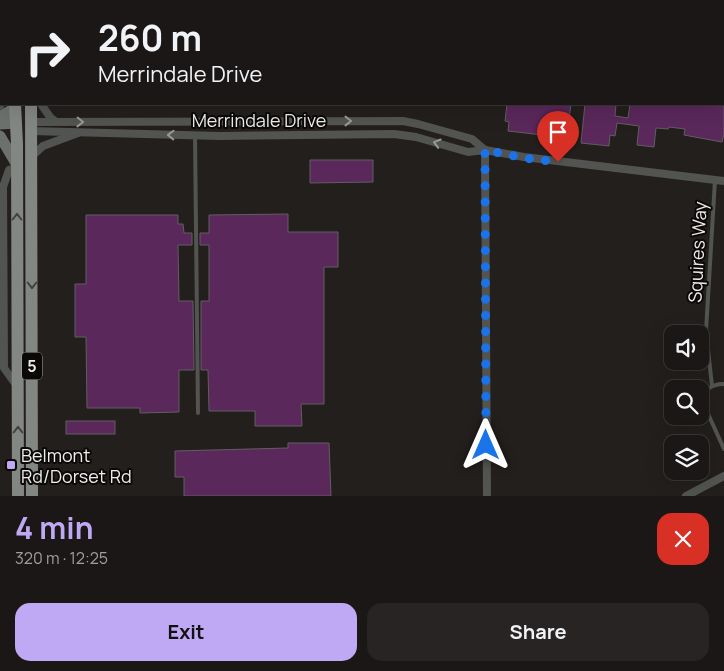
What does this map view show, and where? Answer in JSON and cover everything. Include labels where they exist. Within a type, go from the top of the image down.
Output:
[{"type":"main road","name":"5","points":[[31,105],[32,496]]},
{"type":"main road","name":"5","points":[[15,106],[17,167],[18,496]]},
{"type":"main road","points":[[0,116],[15,106]]},
{"type":"main road","points":[[0,124],[16,128]]},
{"type":"main road","points":[[0,132],[31,127]]},
{"type":"main road","points":[[0,136],[17,167]]},
{"type":"main road","points":[[18,403],[32,403]]},
{"type":"street","points":[[42,105],[55,121]]},
{"type":"street","name":"Merrindale Drive","points":[[31,127],[55,121],[403,121],[472,139],[485,150]]},
{"type":"street","points":[[279,121],[279,135]]},
{"type":"street","points":[[194,122],[194,136]]},
{"type":"street","name":"Merrindale Drive","points":[[31,127],[194,136],[394,134],[416,137],[468,152],[485,150],[524,158],[724,182]]},
{"type":"street","points":[[32,156],[43,146],[82,131]]},
{"type":"street","points":[[485,150],[487,496]]},
{"type":"street","points":[[686,496],[724,476]]},
{"type":"lane","points":[[194,136],[198,413]]},
{"type":"lane","name":"Squires Way","points":[[712,386],[706,331],[715,180]]},
{"type":"lane","points":[[724,384],[712,386],[704,394],[704,405],[724,449]]},
{"type":"building","points":[[507,105],[571,105],[568,127],[562,127],[560,137],[508,131],[509,122],[505,121]]},
{"type":"building","points":[[585,105],[616,105],[615,116],[628,118],[630,105],[724,105],[724,134],[722,142],[684,135],[685,129],[669,127],[668,129],[656,128],[654,147],[637,145],[639,126],[617,123],[615,136],[610,135],[609,146],[581,143]]},
{"type":"building","points":[[310,160],[373,160],[373,182],[310,183]]},
{"type":"building","points":[[288,214],[288,232],[338,232],[338,267],[324,267],[324,404],[301,404],[302,426],[255,426],[255,411],[209,411],[208,370],[201,370],[201,301],[209,301],[209,245],[200,245],[200,233],[209,233],[209,215]]},
{"type":"building","points":[[86,215],[178,215],[178,224],[183,224],[184,233],[192,233],[192,245],[178,245],[179,301],[193,301],[194,370],[179,370],[179,412],[140,413],[140,408],[87,408],[86,337],[75,337],[75,284],[86,284]]},
{"type":"building","points":[[66,421],[115,421],[115,434],[66,434]]},
{"type":"building","points":[[288,443],[329,443],[331,496],[184,496],[184,477],[175,477],[175,451],[288,448]]},
{"type":"place","name":"Belmont Rd/Dorset Rd","points":[[11,465]]},
{"type":"route","points":[[486,445],[485,150],[524,158],[558,162]]}]
